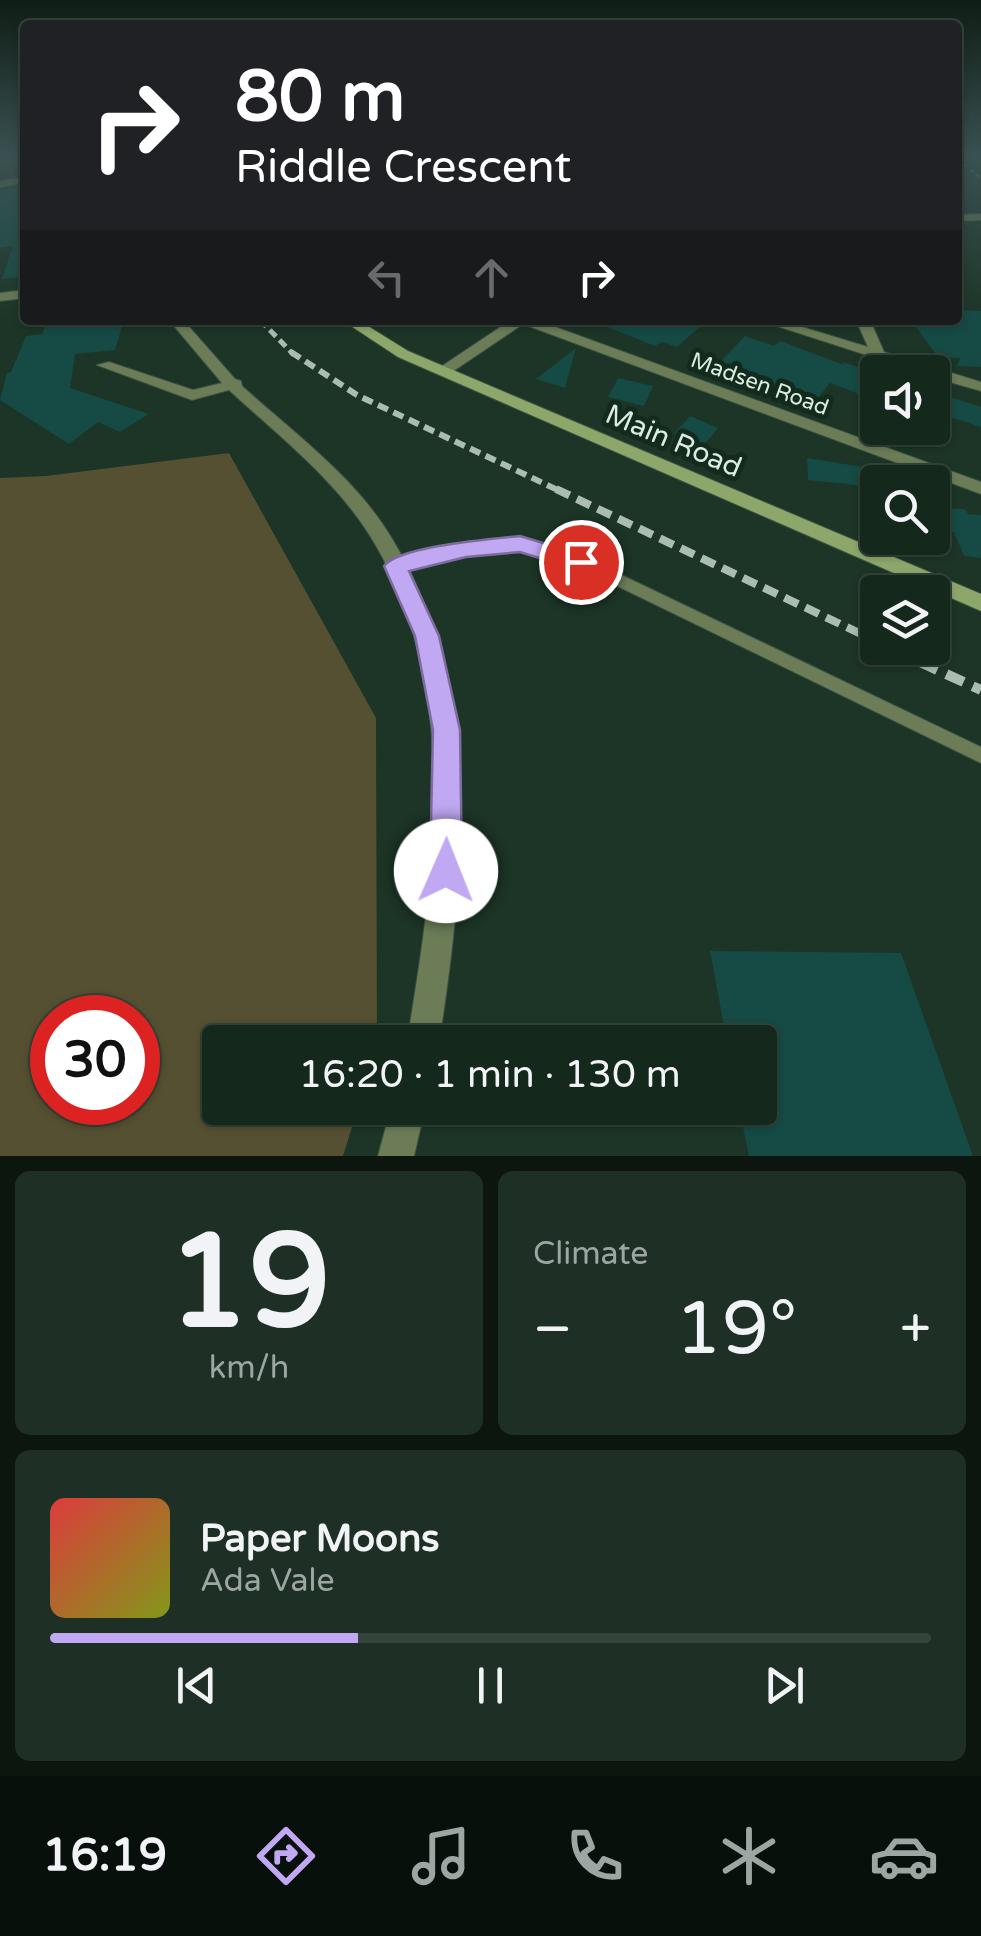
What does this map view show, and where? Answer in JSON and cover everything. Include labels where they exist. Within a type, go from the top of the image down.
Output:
[{"type":"main road","name":"Main Road","points":[[356,325],[381,342],[444,371],[981,603]]},
{"type":"street","points":[[181,325],[338,481],[377,532],[427,636],[446,730],[446,871],[426,1025]]},
{"type":"street","points":[[444,371],[514,325]]},
{"type":"street","name":"Madsen Road","points":[[536,325],[981,488]]},
{"type":"street","points":[[781,325],[878,355]]},
{"type":"street","points":[[865,325],[878,355]]},
{"type":"street","points":[[104,365],[192,395],[236,384]]},
{"type":"street","points":[[950,377],[981,387]]},
{"type":"street","points":[[396,1156],[404,1125]]},
{"type":"lane","points":[[396,566],[498,544],[542,548],[581,562],[981,755]]},
{"type":"shaded area","points":[[229,453],[376,718],[377,1025],[202,1025],[202,1125],[353,1125],[343,1156],[0,1156],[0,478],[46,476]]},
{"type":"building","points":[[0,212],[18,212],[20,277],[2,279],[13,246],[0,248]]},
{"type":"building","points":[[962,310],[981,311],[981,367],[956,366],[961,358],[937,355],[915,325],[962,325]]},
{"type":"building","points":[[45,325],[122,325],[115,350],[75,354],[70,388],[149,414],[120,432],[98,422],[69,444],[0,400],[7,373],[11,372],[26,336],[42,334]]},
{"type":"building","points":[[602,325],[701,326],[677,347],[662,342],[655,346]]},
{"type":"building","points":[[745,336],[774,346],[780,341],[860,368],[860,394],[830,383],[812,405],[709,374]]},
{"type":"building","points":[[576,348],[565,388],[536,379]]},
{"type":"building","points":[[618,378],[653,386],[644,406],[608,397]]},
{"type":"building","points":[[950,397],[981,407],[981,427],[950,417]]},
{"type":"building","points":[[690,416],[718,428],[704,445],[674,433]]},
{"type":"building","points":[[807,458],[860,467],[860,485],[808,480]]},
{"type":"building","points":[[950,508],[981,515],[981,558],[964,556],[954,532],[950,532]]},
{"type":"building","points":[[710,951],[901,953],[973,1156],[749,1156],[743,1125],[777,1125],[777,1025],[724,1025]]},
{"type":"railway","points":[[265,325],[291,352]]},
{"type":"railway","points":[[291,352],[357,395],[562,492]]},
{"type":"railway","points":[[556,489],[860,633]]},
{"type":"railway","points":[[927,665],[981,690]]},
{"type":"route","points":[[446,871],[446,730],[427,636],[396,566],[498,544],[542,548],[581,562]]}]
